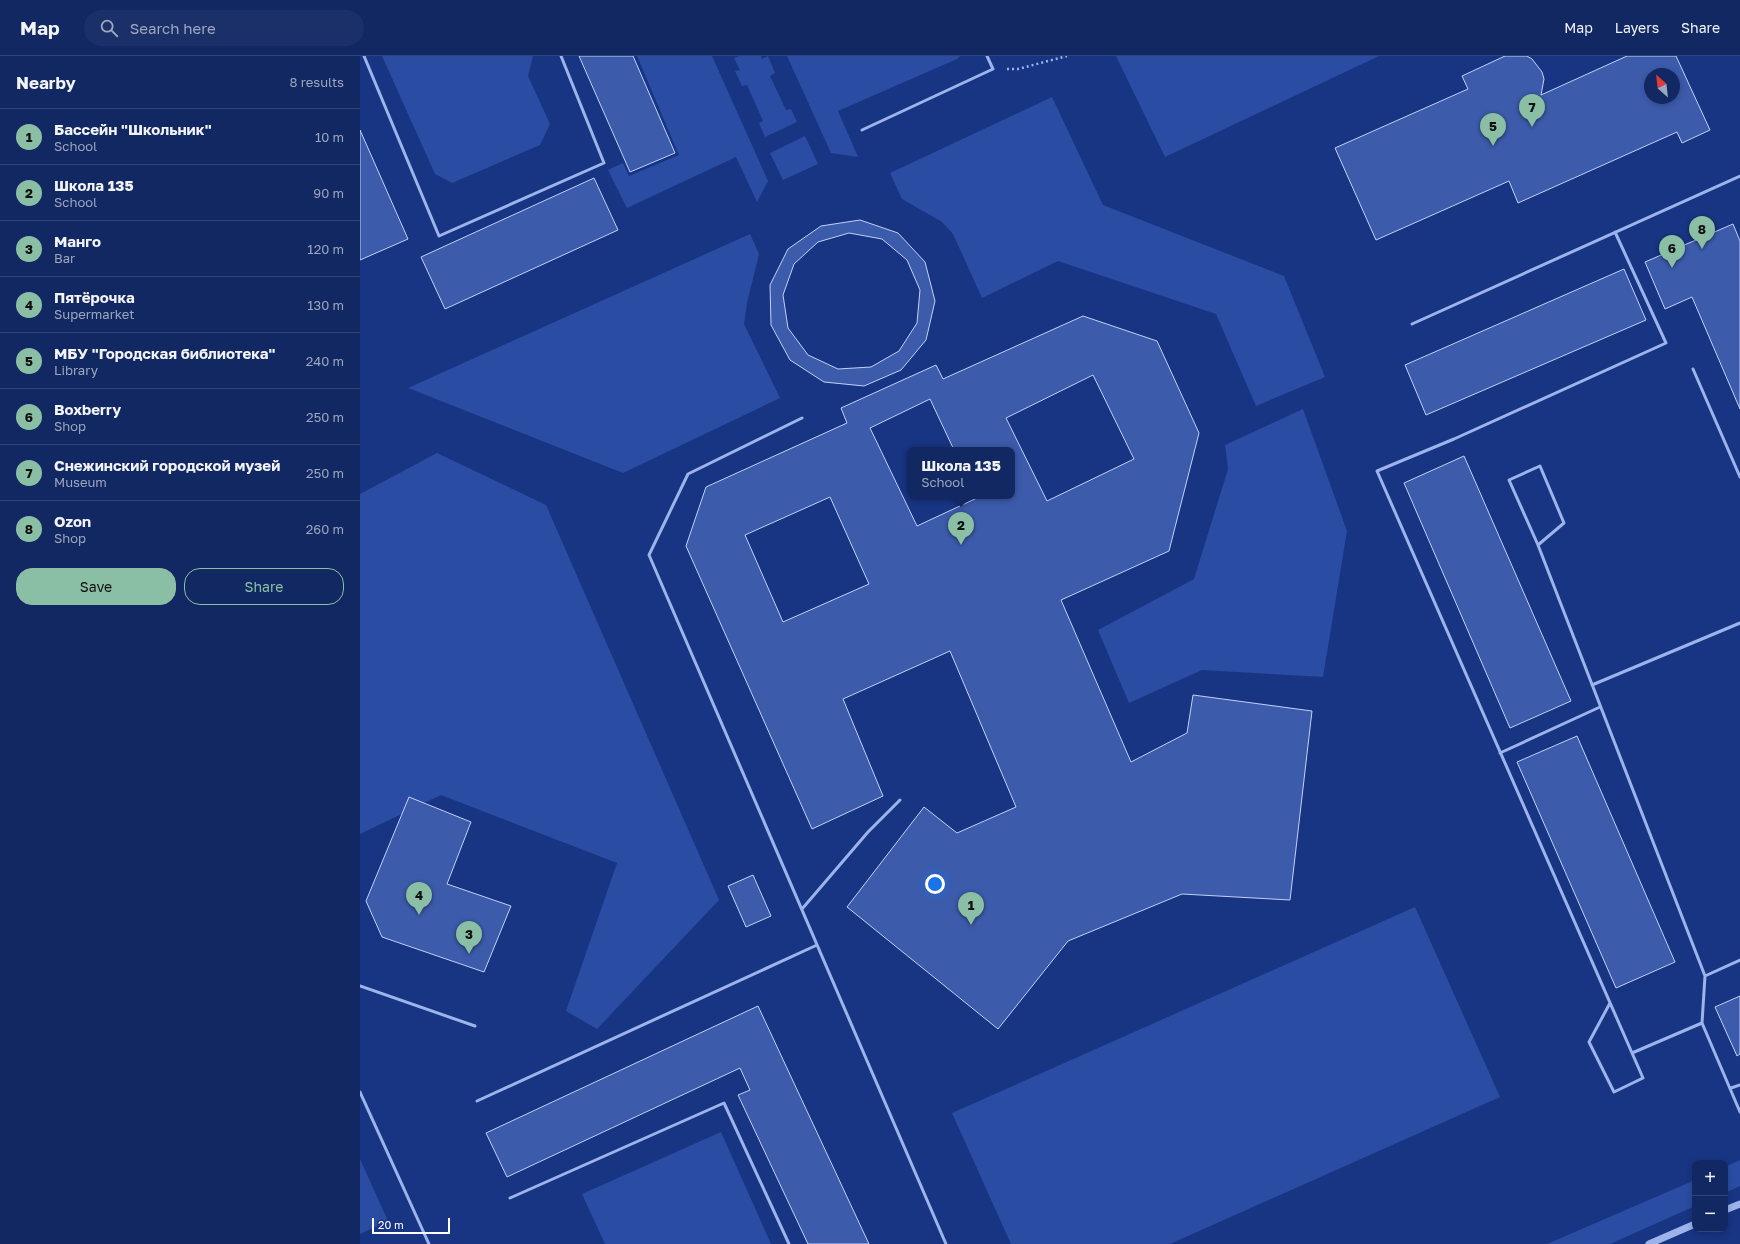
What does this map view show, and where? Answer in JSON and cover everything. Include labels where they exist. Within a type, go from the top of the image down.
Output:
[{"type":"street","points":[[1728,1209],[1740,1204]]},
{"type":"street","points":[[1649,1244],[1692,1225]]},
{"type":"lane","points":[[364,56],[439,236],[604,163],[561,56]]},
{"type":"lane","points":[[862,130],[993,69],[987,56]]},
{"type":"lane","points":[[1412,324],[1740,176]]},
{"type":"lane","points":[[1610,1003],[1589,1042],[1614,1092],[1643,1078],[1377,471],[1454,439],[1666,343],[1615,232]]},
{"type":"lane","points":[[1693,369],[1740,477]]},
{"type":"lane","points":[[802,418],[688,474],[649,555],[946,1244]]},
{"type":"lane","points":[[1538,545],[1564,523],[1540,466],[1509,480],[1538,545],[1705,976],[1702,1023],[1740,1112]]},
{"type":"lane","points":[[1592,685],[1740,623]]},
{"type":"lane","points":[[1500,753],[1600,707]]},
{"type":"lane","points":[[802,909],[868,832],[900,800]]},
{"type":"lane","points":[[477,1102],[817,945]]},
{"type":"lane","points":[[1705,976],[1740,960]]},
{"type":"lane","points":[[360,986],[475,1026]]},
{"type":"lane","points":[[1632,1053],[1702,1023]]},
{"type":"lane","points":[[1730,1088],[1740,1085]]},
{"type":"lane","points":[[360,1092],[429,1244]]},
{"type":"lane","points":[[510,1198],[724,1103],[790,1244]]},
{"type":"path","points":[[1054,60],[1055,56]]},
{"type":"path","points":[[993,69],[1018,69],[1067,56]]},
{"type":"shaded area","points":[[382,56],[533,56],[528,76],[550,124],[540,145],[452,183],[435,174]]},
{"type":"shaded area","points":[[637,56],[712,56],[768,181],[757,202],[736,157],[627,208],[608,170],[623,163],[629,176],[679,155]]},
{"type":"shaded area","points":[[739,56],[761,56],[762,59],[768,56],[775,73],[770,76],[786,110],[791,109],[797,122],[765,137],[759,123],[763,121],[747,85],[742,86],[735,71],[740,70],[734,58]]},
{"type":"shaded area","points":[[787,56],[960,56],[957,59],[838,111],[858,157],[831,153]]},
{"type":"shaded area","points":[[1116,56],[1379,56],[1165,157]]},
{"type":"shaded area","points":[[1052,97],[1103,205],[1284,276],[1325,377],[1256,406],[1216,314],[1058,261],[982,298],[953,234],[942,222],[902,199],[890,173]]},
{"type":"shaded area","points":[[805,136],[818,164],[783,180],[770,153]]},
{"type":"shaded area","points":[[750,234],[759,254],[747,303],[744,324],[780,398],[623,473],[408,388]]},
{"type":"shaded area","points":[[1303,409],[1347,531],[1323,677],[1202,670],[1129,703],[1098,630],[1194,579],[1228,469],[1225,445]]},
{"type":"shaded area","points":[[437,453],[546,505],[719,900],[597,1029],[566,1011],[617,863],[441,795],[360,834],[360,494]]},
{"type":"shaded area","points":[[1415,907],[1500,1097],[1170,1244],[1011,1244],[952,1113]]},
{"type":"shaded area","points":[[721,1132],[771,1244],[605,1244],[582,1194]]},
{"type":"shaded area","points":[[360,1159],[388,1221],[360,1234]]},
{"type":"shaded area","points":[[1740,1160],[1740,1186],[1728,1192],[1728,1166]]},
{"type":"shaded area","points":[[1692,1181],[1692,1207],[1610,1244],[1547,1244]]},
{"type":"building","points":[[579,56],[633,56],[675,153],[630,172]]},
{"type":"building","points":[[1505,56],[1527,56],[1532,59],[1542,72],[1544,79],[1541,95],[1627,56],[1676,56],[1710,130],[1682,143],[1677,132],[1518,203],[1509,181],[1376,240],[1335,148],[1468,89],[1462,76]]},
{"type":"building","points":[[360,130],[408,239],[360,260]]},
{"type":"building","points":[[594,178],[618,230],[445,309],[421,257]]},
{"type":"building","points":[[860,220],[898,233],[925,262],[935,301],[926,340],[901,370],[864,386],[824,382],[790,360],[771,325],[770,285],[788,249],[821,226]],"holes":[[[849,233],[882,239],[907,260],[920,290],[917,323],[899,351],[871,367],[838,369],[808,355],[788,328],[783,295],[794,264],[818,242]]]},
{"type":"building","points":[[1733,224],[1740,241],[1740,409],[1692,297],[1665,309],[1645,262]]},
{"type":"building","points":[[1624,269],[1646,320],[1426,415],[1405,365]]},
{"type":"building","points":[[1083,316],[1157,341],[1199,433],[1169,551],[1061,600],[1131,762],[1187,733],[1193,695],[1312,711],[1290,900],[1182,894],[1068,941],[998,1029],[847,907],[924,807],[957,833],[1016,807],[950,651],[843,699],[883,796],[812,829],[686,546],[706,487],[847,423],[841,408],[936,365],[943,379]],"holes":[[[1093,375],[1134,459],[1047,501],[1006,418]],[[830,497],[869,584],[783,622],[745,535]]]},
{"type":"building","points":[[1464,456],[1571,701],[1510,728],[1404,483]]},
{"type":"building","points":[[1577,736],[1675,962],[1616,988],[1517,762]]},
{"type":"building","points":[[409,797],[471,822],[447,884],[511,906],[484,972],[382,937],[366,901]]},
{"type":"building","points":[[753,875],[771,916],[746,927],[728,886]]},
{"type":"building","points":[[1740,996],[1740,1054],[1737,1056],[1715,1007]]},
{"type":"building","points":[[758,1006],[869,1244],[808,1244],[738,1095],[750,1090],[740,1068],[507,1177],[486,1133]]},
{"type":"place","name":"Снежинский городской музей","points":[[1532,127]]},
{"type":"place","name":"МБУ \"Городская библиотека\"","points":[[1493,146]]},
{"type":"place","name":"Ozon","points":[[1702,249]]},
{"type":"place","name":"Boxberry","points":[[1672,268]]},
{"type":"place","name":"Школа 135","points":[[961,545]]},
{"type":"place","name":"Пятёрочка","points":[[419,915]]},
{"type":"place","name":"Бассейн \"Школьник\"","points":[[971,925]]},
{"type":"place","name":"Манго","points":[[469,954]]}]
